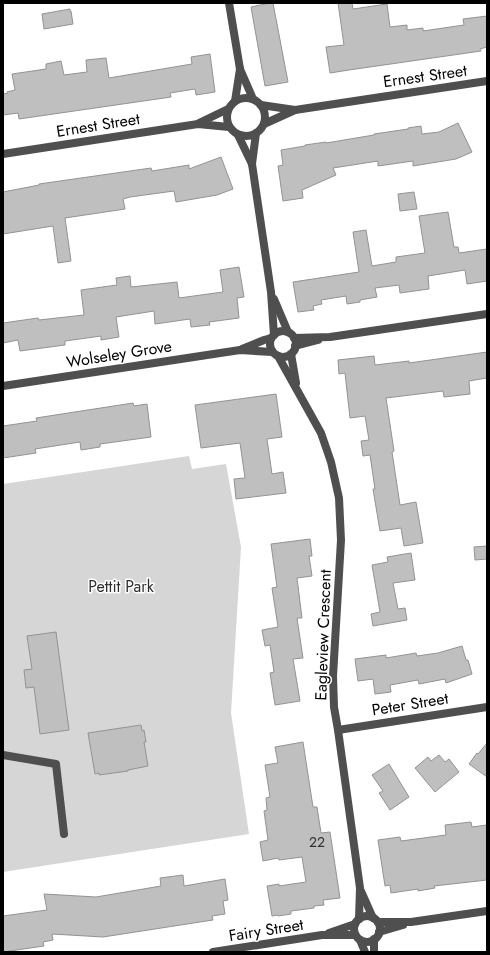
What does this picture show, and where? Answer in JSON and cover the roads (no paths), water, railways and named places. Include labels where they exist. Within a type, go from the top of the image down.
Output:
[{"type":"street","points":[[229,3],[240,69],[253,99]]},
{"type":"street","points":[[235,101],[240,69]]},
{"type":"street","name":"Ernest Street","points":[[264,124],[296,110],[487,81]]},
{"type":"street","points":[[240,98],[247,98],[253,99],[261,105],[265,117],[264,124],[256,134],[250,136],[238,135],[229,127],[226,115],[228,109],[235,101],[240,98]]},
{"type":"street","name":"Ernest Street","points":[[261,105],[296,110]]},
{"type":"street","name":"Ernest Street","points":[[198,124],[228,109]]},
{"type":"street","name":"Ernest Street","points":[[3,154],[198,124],[229,127]]},
{"type":"street","points":[[256,134],[252,164],[271,292],[273,336],[270,345],[275,354],[285,357],[293,350],[330,337],[487,314]]},
{"type":"street","points":[[238,135],[252,164]]},
{"type":"street","points":[[271,292],[295,342],[293,350]]},
{"type":"street","points":[[273,336],[280,331],[291,335],[330,337]]},
{"type":"street","name":"Wolseley Grove","points":[[3,386],[240,350],[273,336]]},
{"type":"street","name":"Wolseley Grove","points":[[240,350],[275,354]]},
{"type":"street","name":"Eagleview Crescent","points":[[293,350],[297,389]]},
{"type":"street","name":"Eagleview Crescent","points":[[275,354],[297,389],[321,433],[331,462],[339,498],[341,540],[333,676],[334,707],[360,888],[357,921]]},
{"type":"street","name":"Peter Street","points":[[338,730],[487,707]]},
{"type":"street","points":[[3,755],[56,764],[64,834]]},
{"type":"street","name":"Eagleview Crescent","points":[[360,888],[376,920]]},
{"type":"street","points":[[365,952],[354,931],[357,921],[366,916],[376,920],[411,922],[487,911]]},
{"type":"street","points":[[374,952],[380,926],[376,920]]},
{"type":"street","name":"Fairy Street","points":[[322,935],[357,921]]},
{"type":"street","points":[[358,937],[367,942],[377,936],[411,922]]},
{"type":"street","name":"Fairy Street","points":[[213,952],[322,935],[358,937]]},
{"type":"park label","name":"Pettit Park","points":[[121,586]]}]
